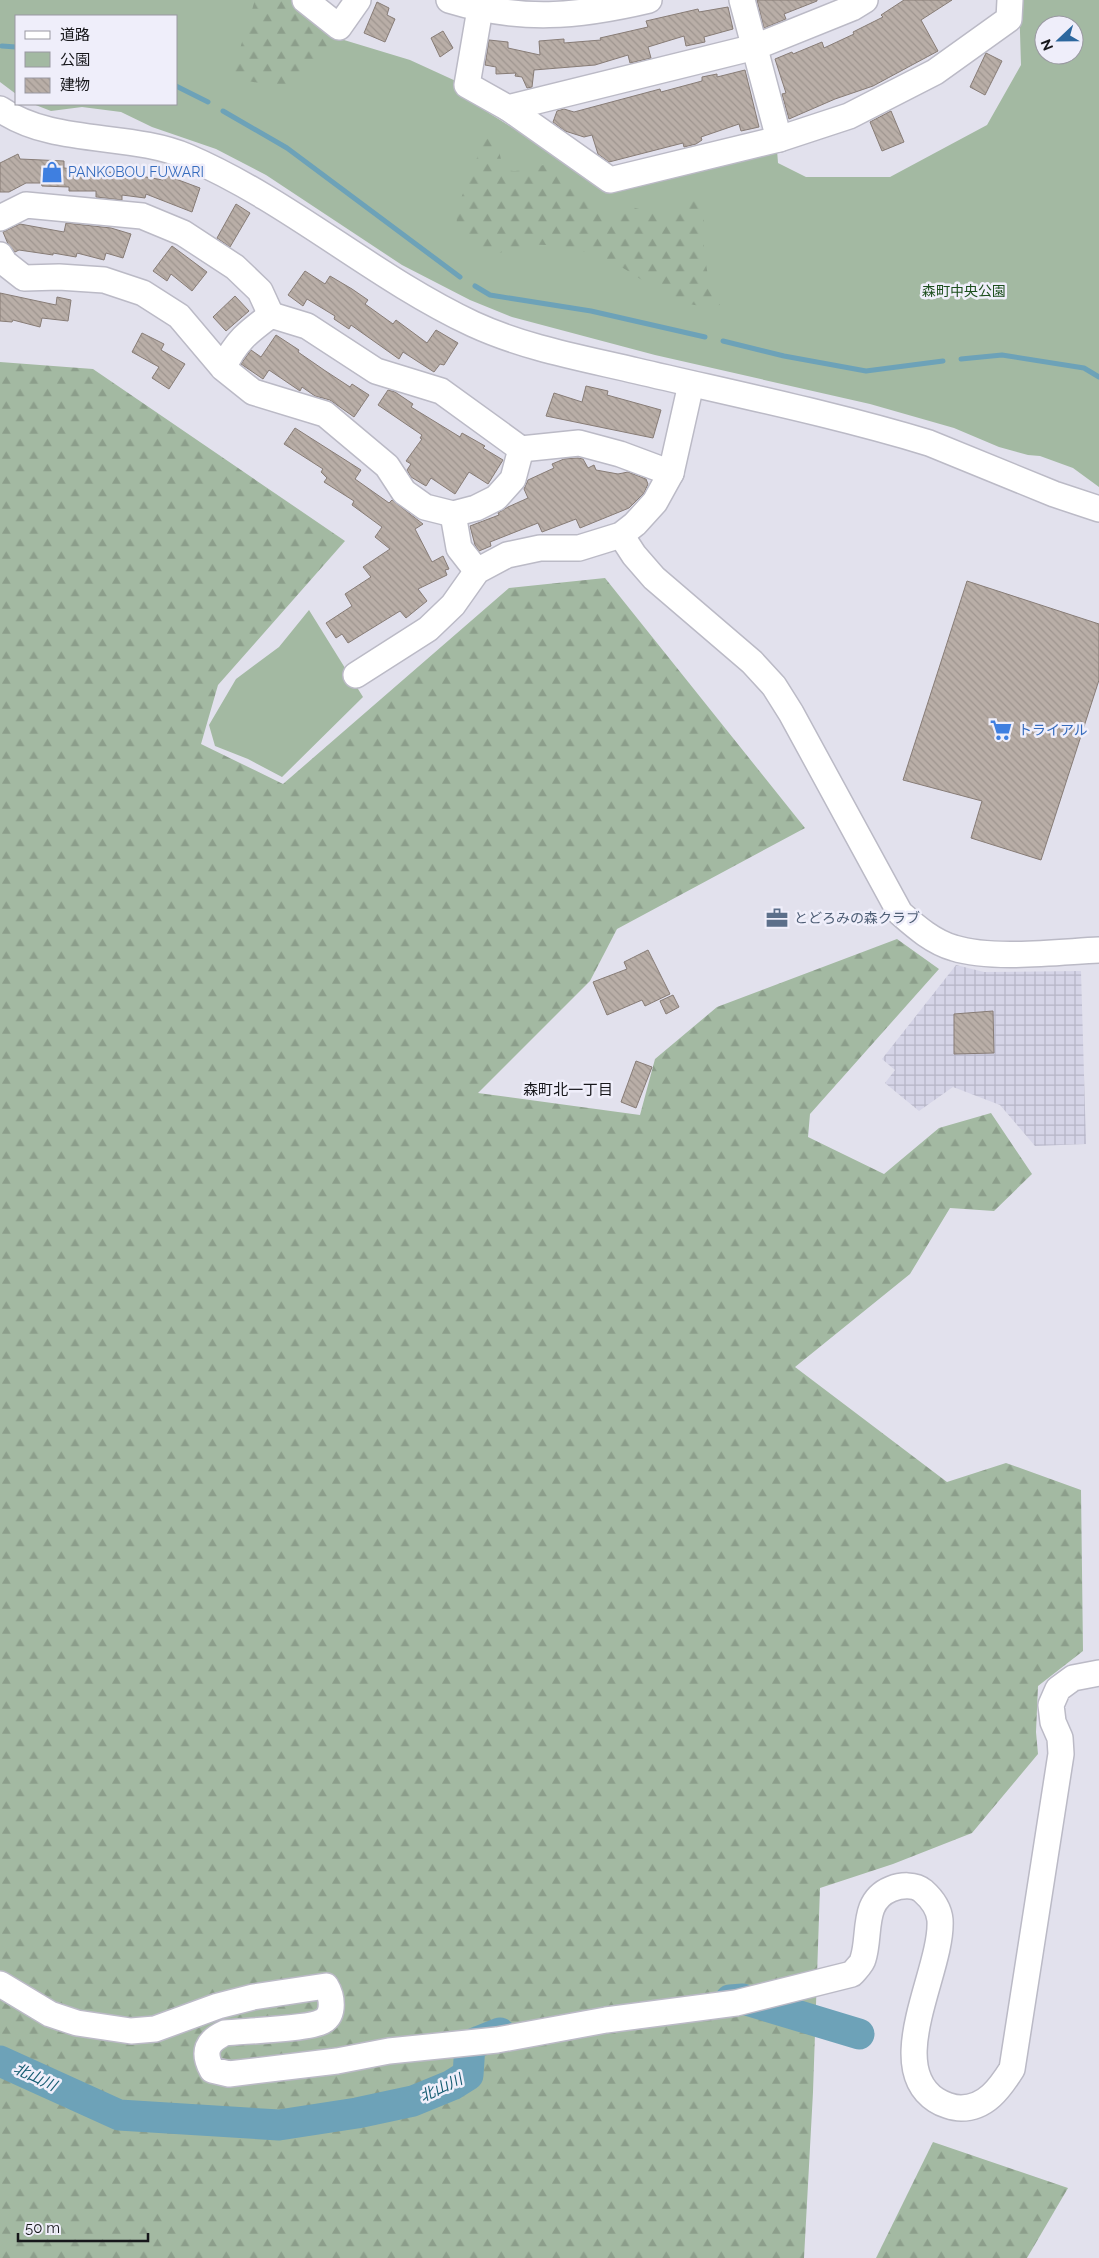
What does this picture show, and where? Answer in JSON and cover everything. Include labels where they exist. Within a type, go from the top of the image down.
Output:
[{"type":"street","points":[[305,0],[339,27],[358,0]]},
{"type":"street","points":[[449,0],[480,9],[515,14],[573,15],[649,0]]},
{"type":"street","points":[[742,0],[779,139]]},
{"type":"street","points":[[508,108],[755,47],[852,8],[865,0]]},
{"type":"street","points":[[480,9],[467,85],[508,108],[610,180],[779,139],[849,116],[935,72],[1009,19],[1010,0]]},
{"type":"street","points":[[3,117],[50,130],[136,143],[185,156],[244,184],[405,288],[475,325],[544,349],[848,419],[929,443],[1054,494],[1099,509]]},
{"type":"street","points":[[0,218],[26,205],[142,216],[183,233],[235,267],[260,291],[271,315],[307,326],[376,371],[440,391],[521,449],[579,443],[620,454],[671,473]]},
{"type":"street","points":[[0,255],[5,263],[24,278],[59,277],[104,280],[143,293],[179,316],[223,368],[253,392],[324,414],[387,466],[404,492],[425,507],[453,514],[476,508],[496,498],[513,479],[521,449]]},
{"type":"street","points":[[223,368],[233,347],[248,332],[271,315]]},
{"type":"street","points":[[356,675],[428,629],[453,605],[477,571],[507,555],[540,548],[579,548],[621,534],[635,524],[655,502],[671,473],[691,384]]},
{"type":"street","points":[[453,514],[459,548],[477,571]]},
{"type":"street","points":[[621,534],[634,555],[654,578],[752,662],[774,686],[791,713],[900,913],[923,933],[953,948],[985,954],[1099,950]]},
{"type":"street","points":[[0,1984],[50,2014],[77,2023],[131,2031],[155,2029],[218,2006],[253,1997],[326,1986],[331,1995],[330,2014],[323,2022],[306,2026],[225,2033],[215,2038],[208,2048],[206,2059],[212,2070],[229,2074],[336,2061],[389,2051],[497,2040],[606,2020],[736,2003],[852,1974],[863,1961],[869,1917],[875,1901],[890,1889],[905,1886],[921,1889],[933,1900],[940,1920],[938,1939],[916,2036],[913,2060],[917,2077],[926,2094],[940,2103],[960,2108],[980,2104],[998,2091],[1012,2069],[1061,1754],[1060,1738],[1053,1722],[1050,1705],[1058,1689],[1073,1678],[1099,1672]]},
{"type":"shaded area","points":[[956,965],[984,972],[1081,971],[1086,1144],[1035,1146],[1000,1105],[953,1087],[919,1111],[885,1083],[895,1070],[882,1059]]},
{"type":"green space","name":"森町中央公園","points":[[0,0],[291,0],[344,40],[410,60],[458,82],[457,93],[613,191],[777,150],[778,163],[806,177],[890,177],[987,125],[1021,65],[1019,0],[1099,0],[1099,487],[1073,468],[1040,456],[1028,455],[999,447],[954,428],[870,404],[655,355],[512,317],[470,300],[402,265],[266,175],[216,149],[152,127],[121,112],[82,107],[51,111],[36,105],[178,105],[178,15],[15,15],[15,93],[0,82]]},
{"type":"green space","points":[[255,0],[291,0],[338,35],[287,88],[231,78]]},
{"type":"green space","points":[[496,126],[500,155],[507,168],[513,171],[534,168],[550,163],[585,192],[599,209],[612,210],[632,207],[675,219],[687,206],[687,196],[700,193],[704,218],[704,252],[710,288],[720,305],[702,306],[685,303],[670,297],[611,261],[580,251],[557,246],[534,245],[485,256],[476,247],[463,241],[457,226],[456,211],[488,130]]},
{"type":"green space","points":[[0,362],[93,369],[345,541],[218,685],[201,744],[283,784],[509,588],[605,578],[805,828],[617,929],[590,981],[478,1093],[640,1115],[655,1059],[717,1007],[897,939],[939,969],[810,1114],[808,1137],[884,1174],[939,1128],[991,1113],[1032,1174],[994,1211],[950,1208],[910,1274],[795,1367],[947,1482],[1006,1463],[1081,1490],[1083,1651],[1038,1686],[1036,1732],[1038,1754],[972,1833],[893,1864],[820,1888],[813,2092],[804,2258],[0,2258]]},
{"type":"green space","points":[[309,610],[363,697],[282,777],[248,759],[215,746],[209,725],[236,679],[279,647]]},
{"type":"green space","points":[[933,2142],[1068,2188],[1027,2258],[876,2258]]},
{"type":"building","points":[[757,0],[817,1],[784,14],[786,19],[764,28]]},
{"type":"building","points":[[904,0],[952,0],[921,20],[938,51],[873,86],[835,99],[789,119],[782,94],[786,93],[775,59],[822,42],[824,48],[854,34],[853,32],[883,17],[881,15]]},
{"type":"building","points":[[377,2],[389,8],[387,15],[395,19],[385,42],[364,33]]},
{"type":"building","points":[[728,7],[733,29],[704,37],[705,42],[686,46],[684,36],[648,47],[651,58],[630,63],[628,55],[595,65],[534,70],[532,87],[527,88],[522,77],[515,76],[516,73],[496,74],[496,67],[485,65],[489,40],[508,42],[508,48],[540,55],[539,41],[564,39],[564,43],[601,40],[600,38],[648,27],[646,21],[698,9],[699,12]]},
{"type":"building","points":[[443,31],[453,48],[440,57],[431,38]]},
{"type":"building","points":[[986,53],[1002,61],[985,95],[970,87]]},
{"type":"building","points":[[745,70],[759,127],[741,131],[739,124],[701,137],[702,140],[696,144],[684,147],[683,143],[609,162],[598,154],[592,135],[584,137],[565,131],[553,122],[557,111],[564,109],[574,112],[660,89],[661,92],[702,81],[702,77],[717,74],[717,77]]},
{"type":"building","points":[[891,111],[904,142],[882,151],[870,122]]},
{"type":"building","points":[[18,154],[20,159],[64,161],[64,168],[129,174],[163,180],[165,175],[200,188],[192,212],[146,194],[145,198],[122,195],[122,200],[96,197],[96,191],[69,191],[69,187],[42,186],[41,183],[26,183],[9,192],[0,192],[0,163]]},
{"type":"building","points":[[236,204],[250,213],[230,247],[217,238]]},
{"type":"building","points":[[66,223],[111,228],[131,234],[123,258],[106,253],[104,260],[77,253],[76,257],[19,250],[15,252],[8,244],[3,232],[20,224],[64,232]]},
{"type":"building","points":[[172,246],[207,272],[192,291],[171,274],[167,281],[153,271]]},
{"type":"building","points":[[305,271],[325,284],[330,276],[368,300],[365,304],[393,324],[396,320],[427,343],[436,330],[458,343],[444,365],[440,364],[434,372],[403,352],[399,359],[351,325],[349,329],[334,319],[335,316],[307,299],[303,306],[288,295]]},
{"type":"building","points":[[0,293],[56,305],[57,297],[71,300],[68,321],[42,318],[40,327],[13,320],[12,322],[0,321]]},
{"type":"building","points":[[235,296],[249,311],[226,331],[213,317]]},
{"type":"building","points":[[142,333],[164,344],[161,350],[185,364],[169,389],[152,378],[159,367],[132,352]]},
{"type":"building","points":[[276,335],[350,387],[352,384],[369,395],[354,417],[330,400],[315,396],[302,387],[300,391],[269,370],[263,379],[241,364],[251,350],[261,357]]},
{"type":"building","points":[[586,386],[608,391],[607,395],[661,410],[653,438],[546,416],[554,393],[582,402]]},
{"type":"building","points":[[388,390],[395,392],[413,404],[411,407],[460,437],[462,433],[485,446],[483,448],[503,460],[488,484],[469,472],[455,494],[431,478],[426,486],[411,477],[407,470],[411,464],[406,461],[422,439],[420,438],[422,435],[378,405]]},
{"type":"building","points":[[295,428],[361,470],[355,479],[389,503],[392,500],[423,524],[415,529],[432,562],[443,556],[449,569],[445,570],[447,575],[418,589],[427,601],[406,618],[400,611],[348,643],[342,634],[336,638],[326,623],[352,606],[345,594],[371,577],[363,567],[390,549],[375,537],[382,527],[352,505],[354,501],[324,482],[327,478],[321,472],[323,469],[284,444]]},
{"type":"building","points":[[564,459],[583,459],[588,468],[594,465],[596,470],[618,474],[628,472],[646,479],[648,484],[644,493],[629,508],[580,528],[576,519],[542,532],[538,523],[490,542],[491,546],[479,551],[475,545],[470,526],[499,515],[498,513],[508,507],[528,498],[524,489],[528,480],[554,468],[552,464]]},
{"type":"building","name":"トライアル","points":[[967,581],[1099,624],[1099,680],[1041,860],[971,838],[982,801],[903,780]]},
{"type":"building","points":[[648,950],[670,994],[645,1006],[642,1000],[607,1015],[593,982],[627,969],[624,962]]},
{"type":"building","points":[[673,995],[679,1007],[666,1014],[660,1001]]},
{"type":"building","points":[[993,1011],[994,1053],[954,1054],[954,1014]]},
{"type":"building","points":[[636,1061],[652,1067],[636,1108],[621,1102]]},
{"type":"waterway","points":[[2,46],[15,47]]},
{"type":"waterway","points":[[178,87],[208,102]]},
{"type":"waterway","points":[[223,111],[287,148],[460,277]]},
{"type":"waterway","points":[[475,286],[490,295],[591,311],[705,337]]},
{"type":"waterway","points":[[723,341],[784,356],[866,371],[943,361]]},
{"type":"waterway","points":[[961,359],[1002,355],[1084,368],[1099,377]]},
{"type":"waterway","name":"北山川","points":[[730,2000],[743,1999],[859,2034]]},
{"type":"waterway","name":"北山川","points":[[0,2061],[119,2115],[279,2125],[357,2113],[413,2101],[452,2085],[468,2075],[470,2045],[500,2033]]},
{"type":"place","name":"PANKOBOU FUWARI","points":[[52,172]]},
{"type":"place","name":"トライアル","points":[[1001,730]]},
{"type":"place","name":"とどろみの森クラブ","points":[[777,918]]},
{"type":"district","name":"森町北一丁目","points":[[568,1090]]}]
